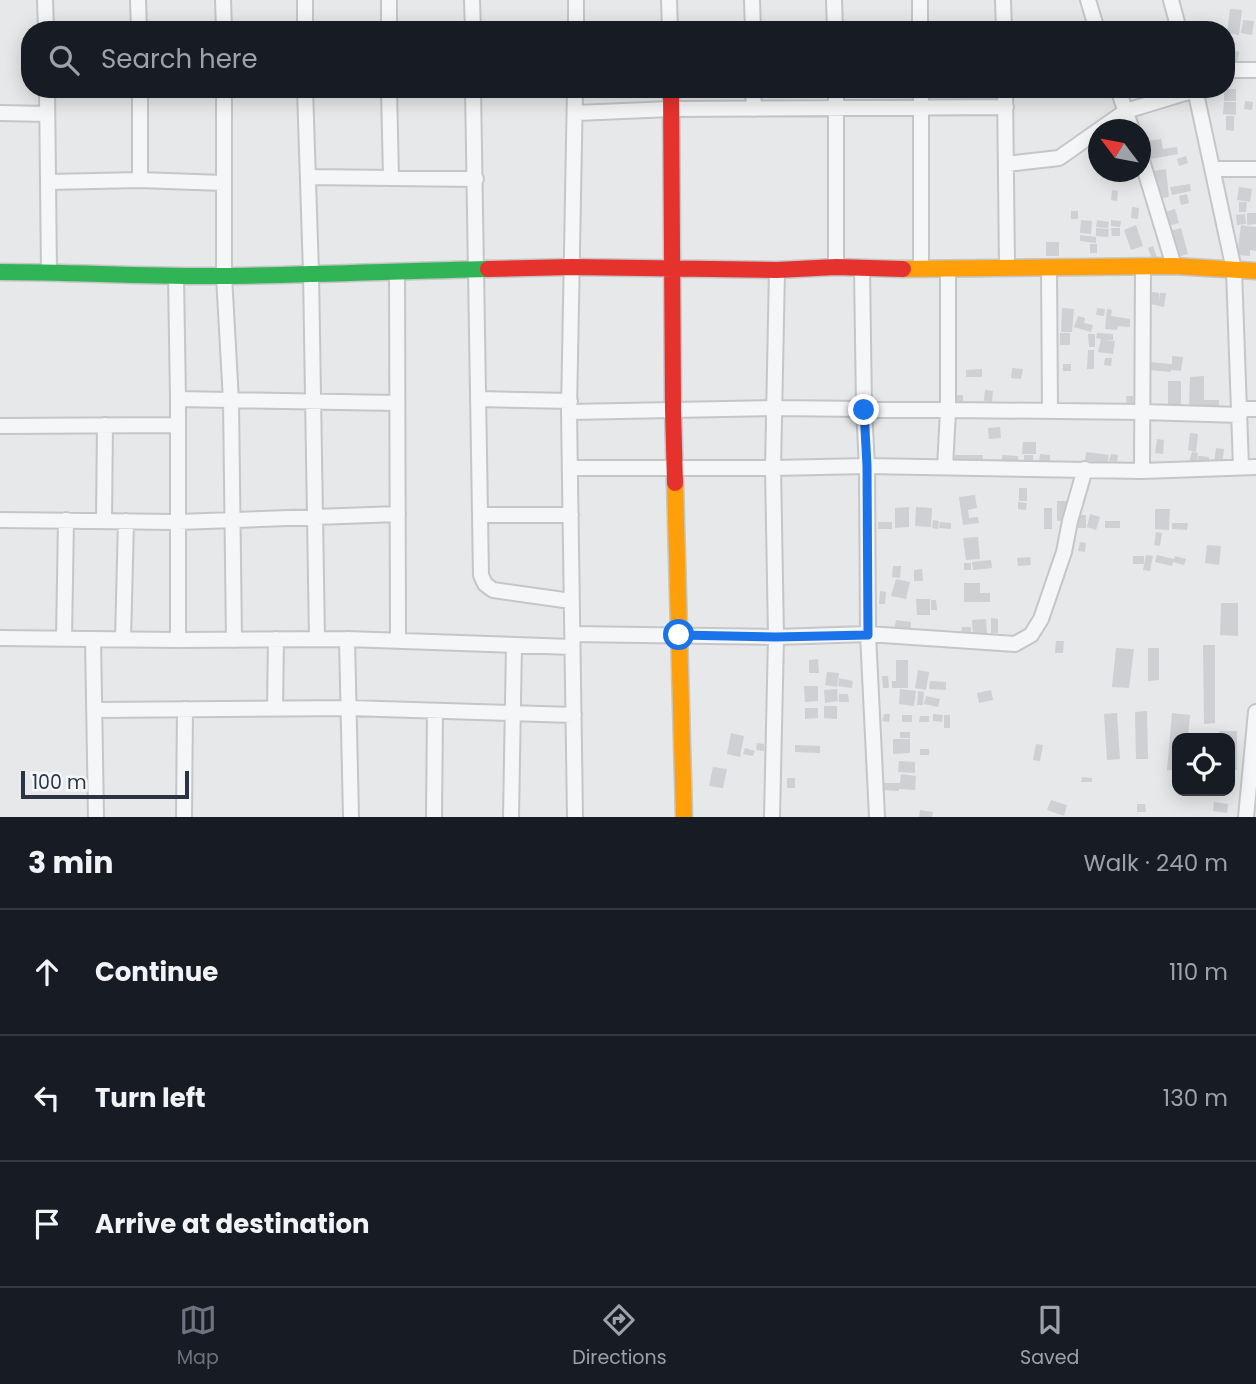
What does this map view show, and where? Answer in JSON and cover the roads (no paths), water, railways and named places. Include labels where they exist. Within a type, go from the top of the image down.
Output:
[{"type":"street","points":[[45,0],[46,21]]},
{"type":"street","points":[[138,0],[139,21]]},
{"type":"street","points":[[223,0],[224,21]]},
{"type":"street","points":[[305,0],[305,21]]},
{"type":"street","points":[[389,0],[389,21]]},
{"type":"street","points":[[472,0],[473,21]]},
{"type":"street","points":[[576,0],[576,21]]},
{"type":"street","points":[[669,0],[670,21]]},
{"type":"street","points":[[752,0],[753,21]]},
{"type":"street","points":[[834,0],[835,21]]},
{"type":"street","points":[[920,0],[920,21]]},
{"type":"street","points":[[1003,0],[1004,21]]},
{"type":"street","points":[[1088,0],[1094,21]]},
{"type":"street","points":[[1171,0],[1177,21]]},
{"type":"street","points":[[1235,70],[1256,71]]},
{"type":"street","points":[[47,98],[49,272]]},
{"type":"street","points":[[140,98],[140,180]]},
{"type":"street","points":[[224,98],[224,276],[231,401],[234,640]]},
{"type":"street","points":[[305,98],[317,639]]},
{"type":"street","points":[[389,98],[391,178]]},
{"type":"street","points":[[473,98],[481,575],[485,584],[493,590],[571,601]]},
{"type":"street","points":[[575,98],[570,406],[575,817]]},
{"type":"street","points":[[671,98],[673,410],[684,817]]},
{"type":"street","points":[[753,98],[754,109]]},
{"type":"street","points":[[836,98],[836,267]]},
{"type":"street","points":[[921,98],[921,269]]},
{"type":"street","points":[[1006,98],[1007,267]]},
{"type":"street","points":[[1121,98],[1129,119]]},
{"type":"street","points":[[1006,164],[1059,158],[1126,111],[1169,98]]},
{"type":"street","points":[[1197,98],[1234,270],[1241,467]]},
{"type":"street","points":[[576,113],[671,109],[1006,107]]},
{"type":"street","points":[[0,113],[47,114]]},
{"type":"street","points":[[1213,169],[1256,169]]},
{"type":"street","points":[[309,177],[476,179]]},
{"type":"street","points":[[49,182],[140,180],[223,183]]},
{"type":"street","points":[[1149,182],[1174,265]]},
{"type":"street","points":[[0,272],[224,276],[571,267],[776,270],[836,267],[921,269],[1174,265],[1256,271]]},
{"type":"street","points":[[1142,471],[1143,266]]},
{"type":"street","points":[[1049,267],[1050,411]]},
{"type":"street","points":[[862,268],[868,635],[877,817]]},
{"type":"street","points":[[945,467],[948,411],[948,268]]},
{"type":"street","points":[[772,817],[776,637],[773,468],[776,270]]},
{"type":"street","points":[[397,271],[398,640]]},
{"type":"street","points":[[176,276],[177,640]]},
{"type":"street","points":[[178,399],[397,403]]},
{"type":"street","points":[[478,399],[673,410],[774,408],[1239,412],[1256,409]]},
{"type":"street","points":[[104,520],[105,425]]},
{"type":"street","points":[[0,426],[177,425]]},
{"type":"street","points":[[571,468],[867,466],[1142,471],[1256,467]]},
{"type":"street","points":[[0,638],[347,639],[514,645],[679,635],[868,635],[1015,644],[1031,635],[1041,619],[1064,552],[1085,469]]},
{"type":"street","points":[[0,520],[177,522],[398,514]]},
{"type":"street","points":[[481,515],[571,516]]},
{"type":"street","points":[[64,639],[66,520]]},
{"type":"street","points":[[123,639],[126,521]]},
{"type":"street","points":[[93,639],[96,817]]},
{"type":"street","points":[[275,708],[276,639]]},
{"type":"street","points":[[347,639],[351,817]]},
{"type":"street","points":[[511,817],[514,645]]},
{"type":"street","points":[[94,710],[349,708],[574,715]]},
{"type":"street","points":[[184,817],[185,709]]},
{"type":"street","points":[[434,817],[435,711]]},
{"type":"street","points":[[1246,817],[1256,712]]}]
